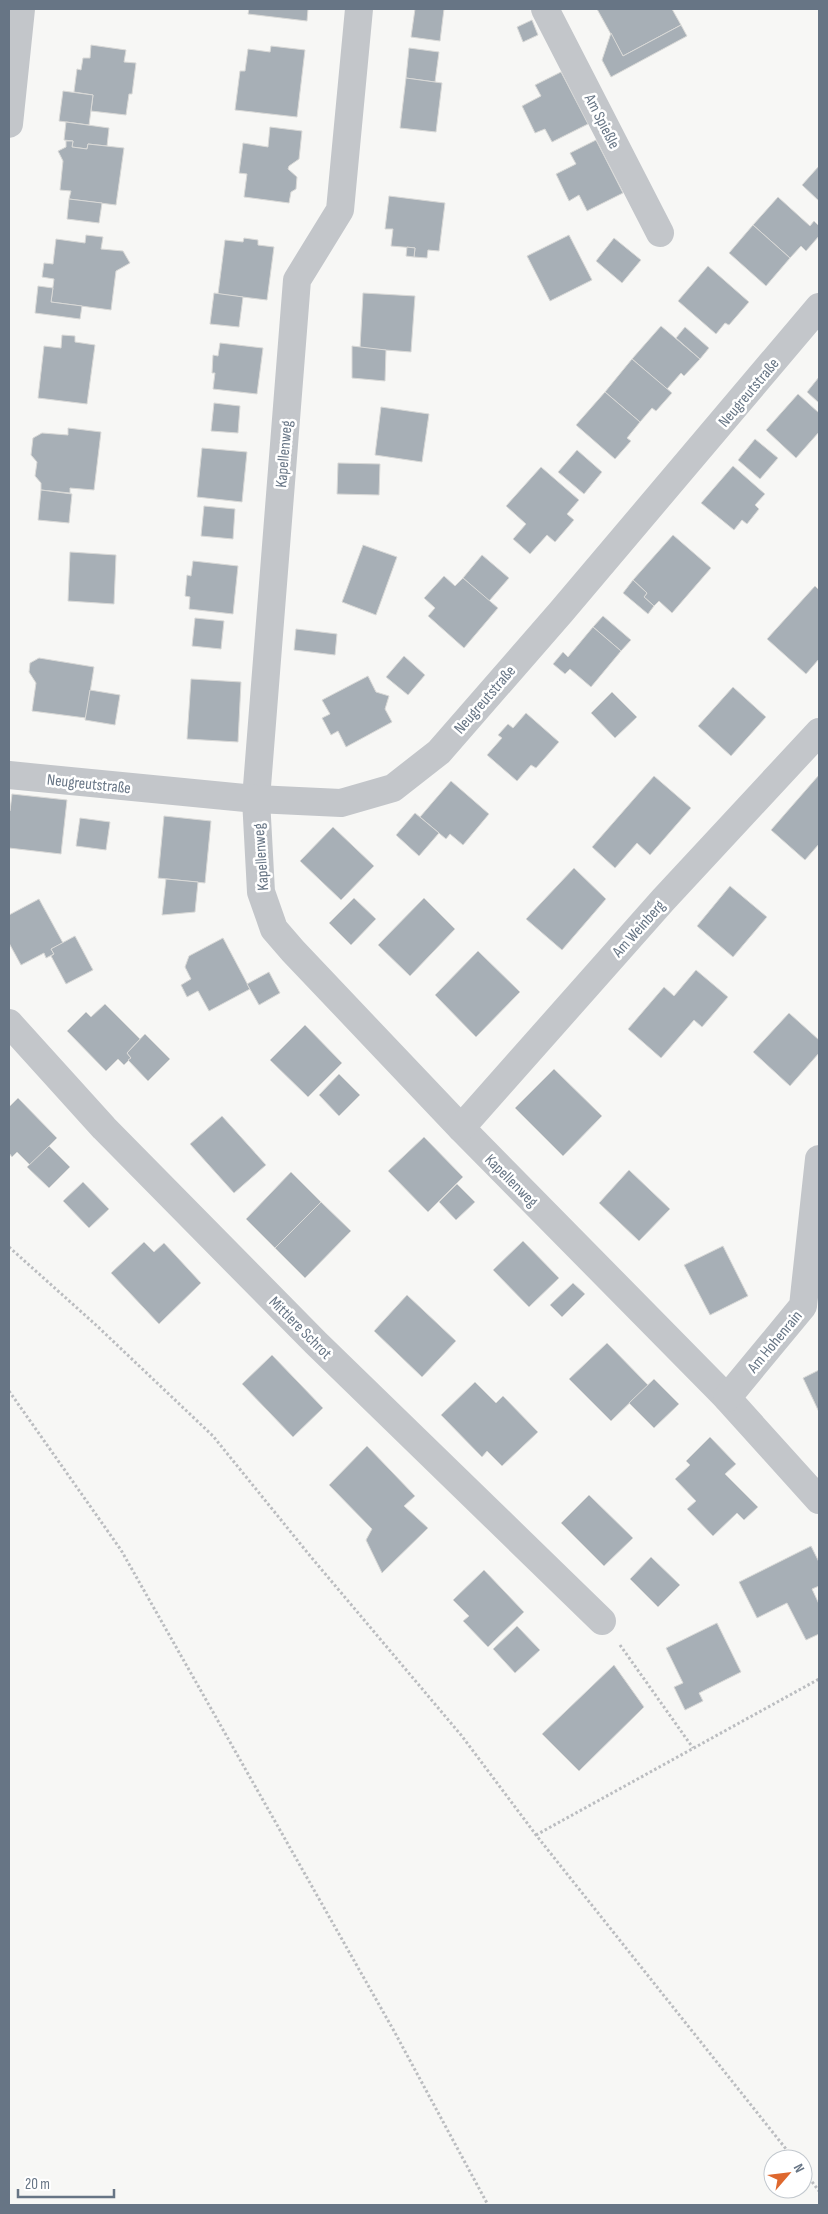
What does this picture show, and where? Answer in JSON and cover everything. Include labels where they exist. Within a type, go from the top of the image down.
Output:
[{"type":"street","points":[[9,124],[21,9]]},
{"type":"street","name":"Kapellenweg","points":[[358,9],[340,210],[297,280],[256,799],[261,892],[274,930],[462,1128],[727,1398],[819,1500]]},
{"type":"street","name":"Am Spießle","points":[[545,9],[660,233]]},
{"type":"street","name":"Neugreutstraße","points":[[9,775],[256,799],[341,803],[393,788],[439,752],[561,612],[819,308]]},
{"type":"street","name":"Am Weinberg","points":[[462,1128],[663,900],[819,732]]},
{"type":"street","name":"Mittlere Schrot","points":[[9,1023],[104,1128],[316,1343],[602,1621]]},
{"type":"street","name":"Am Hohenrain","points":[[727,1398],[803,1306],[819,1159]]},
{"type":"path","points":[[9,1247],[96,1325],[213,1436],[311,1557],[461,1735],[536,1835],[786,2149]]},
{"type":"path","points":[[9,1391],[121,1550],[394,2031],[488,2205]]},
{"type":"path","points":[[602,1621],[693,1748]]},
{"type":"path","points":[[536,1835],[819,1679]]},
{"type":"building","points":[[249,9],[308,9],[307,21],[248,14]]},
{"type":"building","points":[[415,9],[444,9],[440,41],[411,37]]},
{"type":"building","points":[[597,9],[672,9],[681,25],[623,56]]},
{"type":"building","points":[[532,20],[538,35],[523,42],[517,27]]},
{"type":"building","points":[[681,25],[687,36],[611,77],[602,60],[611,33],[623,56]]},
{"type":"building","points":[[91,45],[126,50],[124,62],[136,63],[132,94],[129,94],[126,115],[91,111],[93,95],[74,92],[77,69],[81,70],[83,58],[90,58]]},
{"type":"building","points":[[271,46],[305,50],[297,117],[235,110],[240,71],[245,71],[248,49],[270,52]]},
{"type":"building","points":[[409,48],[439,52],[435,82],[406,78]]},
{"type":"building","points":[[561,72],[588,124],[552,142],[545,129],[535,133],[522,106],[541,96],[535,85]]},
{"type":"building","points":[[406,78],[442,83],[436,132],[400,128]]},
{"type":"building","points":[[63,91],[93,95],[89,125],[59,121]]},
{"type":"building","points":[[66,122],[109,128],[107,146],[88,144],[87,149],[72,147],[73,141],[64,140]]},
{"type":"building","points":[[270,127],[302,131],[299,159],[289,166],[288,169],[297,177],[296,189],[291,192],[289,203],[244,197],[247,174],[239,173],[243,143],[268,147]]},
{"type":"building","points":[[596,140],[623,193],[587,211],[579,195],[569,201],[556,174],[576,164],[570,153]]},
{"type":"building","points":[[66,141],[73,141],[72,147],[87,149],[88,144],[124,148],[116,205],[69,199],[71,191],[60,190],[63,161],[58,151],[66,147]]},
{"type":"building","points":[[819,166],[819,201],[802,185]]},
{"type":"building","points":[[389,196],[445,203],[439,251],[428,250],[427,258],[414,257],[415,248],[391,246],[393,229],[385,229]]},
{"type":"building","points":[[778,197],[810,226],[814,221],[819,226],[819,236],[806,251],[801,246],[790,258],[753,225]]},
{"type":"building","points":[[69,199],[102,203],[99,223],[67,219]]},
{"type":"building","points":[[753,225],[790,258],[766,286],[729,253]]},
{"type":"building","points":[[86,235],[103,237],[101,249],[123,251],[130,263],[116,271],[111,310],[51,302],[54,279],[42,277],[44,263],[53,264],[56,239],[85,243]]},
{"type":"building","points":[[569,235],[592,280],[550,301],[527,256]]},
{"type":"building","points":[[244,238],[258,240],[258,245],[274,247],[267,300],[218,294],[225,240],[243,242]]},
{"type":"building","points":[[614,238],[641,260],[622,283],[596,261]]},
{"type":"building","points":[[407,247],[415,248],[414,257],[406,256]]},
{"type":"building","points":[[708,266],[749,302],[729,325],[725,323],[716,334],[678,301]]},
{"type":"building","points":[[38,286],[53,288],[51,302],[82,306],[80,319],[35,313]]},
{"type":"building","points":[[214,293],[243,297],[239,327],[210,324]]},
{"type":"building","points":[[363,293],[415,296],[411,352],[360,348]]},
{"type":"building","points":[[661,326],[700,359],[684,376],[681,373],[667,389],[632,359]]},
{"type":"building","points":[[685,327],[709,348],[700,359],[676,338]]},
{"type":"building","points":[[62,335],[75,336],[75,342],[95,345],[87,404],[38,398],[44,346],[61,348]]},
{"type":"building","points":[[220,343],[263,348],[257,394],[213,389],[215,373],[212,373],[213,355],[218,356]]},
{"type":"building","points":[[352,346],[386,350],[385,381],[352,378]]},
{"type":"building","points":[[632,359],[672,393],[656,411],[652,408],[640,422],[605,392]]},
{"type":"building","points":[[819,377],[819,403],[807,392]]},
{"type":"building","points":[[605,392],[640,422],[627,438],[631,441],[615,459],[576,425]]},
{"type":"building","points":[[798,394],[819,413],[819,432],[796,458],[766,430]]},
{"type":"building","points":[[214,403],[240,406],[238,433],[211,431]]},
{"type":"building","points":[[381,407],[429,414],[422,462],[375,455]]},
{"type":"building","points":[[68,428],[101,432],[94,490],[70,488],[70,493],[41,490],[41,483],[35,476],[37,462],[31,455],[33,438],[42,433],[68,435]]},
{"type":"building","points":[[755,439],[778,458],[760,479],[738,460]]},
{"type":"building","points":[[202,448],[247,452],[242,502],[197,497]]},
{"type":"building","points":[[577,450],[602,472],[584,494],[558,472]]},
{"type":"building","points":[[338,463],[380,464],[379,495],[337,494]]},
{"type":"building","points":[[733,466],[765,494],[755,505],[759,509],[747,524],[742,520],[734,530],[701,503]]},
{"type":"building","points":[[541,467],[579,500],[567,514],[574,520],[555,542],[547,535],[530,554],[513,539],[526,524],[506,506]]},
{"type":"building","points":[[41,490],[72,494],[69,523],[38,520]]},
{"type":"building","points":[[204,506],[235,509],[233,539],[201,536]]},
{"type":"building","points":[[673,535],[711,568],[672,613],[659,601],[654,606],[644,597],[647,593],[633,580]]},
{"type":"building","points":[[363,545],[397,557],[376,615],[342,602]]},
{"type":"building","points":[[70,552],[116,555],[114,604],[68,601]]},
{"type":"building","points":[[482,555],[509,578],[489,601],[463,578]]},
{"type":"building","points":[[193,561],[238,566],[233,614],[189,609],[190,597],[185,596],[187,575],[191,576]]},
{"type":"building","points":[[444,576],[455,586],[463,578],[498,608],[464,648],[428,616],[435,608],[424,598]]},
{"type":"building","points":[[633,580],[647,593],[644,597],[654,606],[648,614],[623,593]]},
{"type":"building","points":[[815,586],[819,590],[819,659],[806,674],[767,639]]},
{"type":"building","points":[[603,616],[631,640],[621,651],[593,627]]},
{"type":"building","points":[[195,618],[224,621],[221,649],[192,646]]},
{"type":"building","points":[[593,627],[621,651],[591,687],[570,669],[565,674],[553,664],[563,652],[568,657]]},
{"type":"building","points":[[296,629],[337,634],[335,655],[294,650]]},
{"type":"building","points":[[404,656],[425,675],[408,695],[386,677]]},
{"type":"building","points":[[39,658],[94,667],[86,718],[32,711],[36,683],[29,672],[30,663]]},
{"type":"building","points":[[368,676],[376,692],[389,696],[385,709],[392,722],[346,747],[338,731],[331,735],[322,718],[330,714],[322,700]]},
{"type":"building","points":[[191,679],[241,682],[238,742],[187,739]]},
{"type":"building","points":[[733,687],[766,717],[731,756],[698,726]]},
{"type":"building","points":[[90,690],[120,695],[115,725],[85,720]]},
{"type":"building","points":[[612,692],[637,717],[615,738],[591,713]]},
{"type":"building","points":[[526,713],[559,742],[536,768],[531,765],[517,781],[487,755],[502,738],[498,735],[508,724],[513,728]]},
{"type":"building","points":[[819,775],[819,844],[805,860],[771,830]]},
{"type":"building","points":[[654,776],[691,808],[650,855],[637,843],[615,868],[592,847]]},
{"type":"building","points":[[451,781],[489,814],[463,845],[450,834],[446,839],[420,817]]},
{"type":"building","points":[[12,794],[67,800],[61,854],[9,848],[9,811]]},
{"type":"building","points":[[415,813],[439,833],[419,856],[396,835]]},
{"type":"building","points":[[164,816],[211,821],[205,883],[158,878]]},
{"type":"building","points":[[80,818],[110,822],[106,850],[76,846]]},
{"type":"building","points":[[333,827],[374,866],[341,900],[300,861]]},
{"type":"building","points":[[574,868],[606,899],[562,950],[526,919]]},
{"type":"building","points":[[166,879],[198,882],[195,912],[162,915]]},
{"type":"building","points":[[730,886],[767,917],[733,957],[697,926]]},
{"type":"building","points":[[354,898],[376,919],[351,945],[329,923]]},
{"type":"building","points":[[424,898],[455,929],[410,976],[378,945]]},
{"type":"building","points":[[39,899],[63,943],[51,949],[54,954],[46,958],[44,953],[21,965],[9,943],[9,915]]},
{"type":"building","points":[[75,936],[93,970],[66,984],[51,956],[54,954],[51,949]]},
{"type":"building","points":[[223,938],[250,989],[209,1011],[198,991],[187,997],[181,985],[191,979],[185,967],[189,956]]},
{"type":"building","points":[[478,951],[520,992],[476,1037],[435,995]]},
{"type":"building","points":[[696,970],[728,997],[702,1027],[694,1020],[661,1058],[628,1029],[664,987],[674,996]]},
{"type":"building","points":[[269,972],[280,993],[259,1005],[247,984]]},
{"type":"building","points":[[105,1004],[140,1039],[127,1053],[131,1058],[124,1065],[118,1059],[106,1071],[67,1031],[86,1012],[91,1017]]},
{"type":"building","points":[[789,1013],[819,1040],[819,1053],[790,1086],[753,1052]]},
{"type":"building","points":[[305,1025],[342,1063],[308,1097],[270,1060]]},
{"type":"building","points":[[145,1034],[170,1059],[148,1081],[128,1060],[131,1058],[127,1053]]},
{"type":"building","points":[[554,1069],[602,1116],[563,1156],[515,1108]]},
{"type":"building","points":[[339,1074],[360,1095],[339,1116],[319,1095]]},
{"type":"building","points":[[18,1098],[57,1138],[30,1165],[17,1152],[12,1157],[9,1153],[9,1107]]},
{"type":"building","points":[[222,1116],[266,1165],[234,1193],[190,1144]]},
{"type":"building","points":[[424,1137],[463,1177],[428,1212],[388,1171]]},
{"type":"building","points":[[49,1146],[70,1167],[49,1188],[27,1167]]},
{"type":"building","points":[[629,1170],[670,1209],[639,1241],[599,1203]]},
{"type":"building","points":[[291,1172],[321,1202],[275,1248],[246,1219]]},
{"type":"building","points":[[83,1182],[109,1209],[89,1228],[63,1201]]},
{"type":"building","points":[[457,1184],[475,1202],[456,1220],[439,1202]]},
{"type":"building","points":[[321,1202],[351,1231],[305,1278],[275,1248]]},
{"type":"building","points":[[523,1241],[559,1278],[529,1307],[493,1270]]},
{"type":"building","points":[[144,1242],[154,1252],[164,1243],[201,1283],[159,1324],[111,1273]]},
{"type":"building","points":[[723,1246],[748,1296],[710,1315],[684,1265]]},
{"type":"building","points":[[573,1283],[585,1294],[562,1317],[550,1305]]},
{"type":"building","points":[[407,1295],[456,1341],[422,1377],[374,1331]]},
{"type":"building","points":[[607,1343],[648,1385],[611,1421],[569,1379]]},
{"type":"building","points":[[272,1355],[323,1408],[293,1437],[242,1384]]},
{"type":"building","points":[[819,1370],[819,1412],[803,1378]]},
{"type":"building","points":[[654,1379],[679,1404],[654,1428],[629,1403]]},
{"type":"building","points":[[475,1382],[496,1403],[503,1396],[538,1432],[502,1466],[487,1451],[482,1457],[441,1415]]},
{"type":"building","points":[[710,1437],[736,1464],[725,1474],[758,1507],[744,1520],[737,1513],[713,1536],[687,1509],[696,1501],[675,1479],[690,1465],[686,1461]]},
{"type":"building","points":[[367,1446],[415,1496],[404,1506],[428,1528],[382,1573],[366,1540],[372,1529],[329,1485]]},
{"type":"building","points":[[589,1495],[633,1538],[604,1566],[561,1523]]},
{"type":"building","points":[[811,1546],[819,1562],[819,1586],[812,1589],[819,1604],[819,1634],[806,1640],[787,1603],[757,1618],[739,1582]]},
{"type":"building","points":[[651,1557],[680,1585],[658,1607],[630,1579]]},
{"type":"building","points":[[484,1570],[524,1612],[488,1647],[463,1621],[469,1616],[453,1600]]},
{"type":"building","points":[[717,1623],[741,1672],[699,1693],[703,1701],[685,1710],[674,1687],[683,1683],[666,1648]]},
{"type":"building","points":[[517,1626],[540,1650],[515,1673],[493,1649]]},
{"type":"building","points":[[614,1665],[644,1707],[579,1771],[542,1734]]}]
